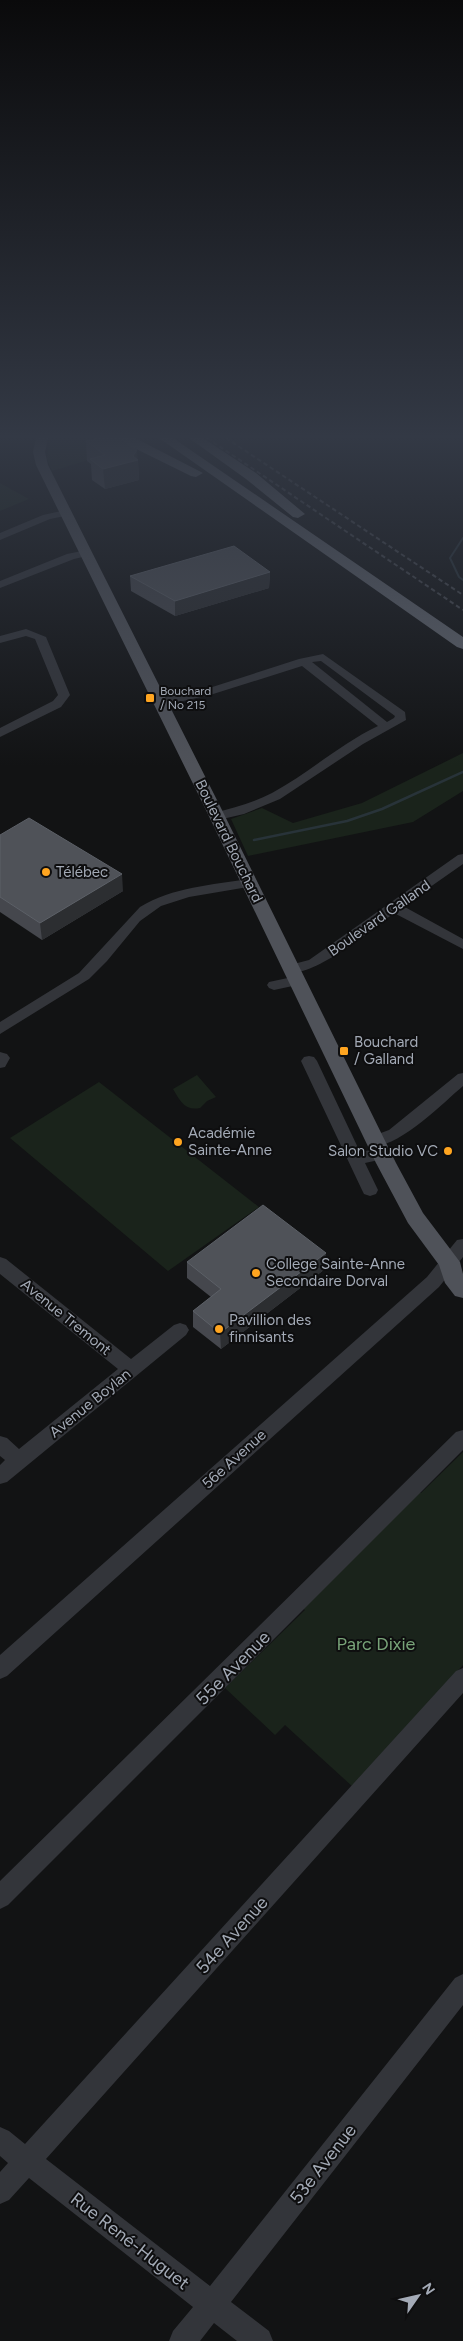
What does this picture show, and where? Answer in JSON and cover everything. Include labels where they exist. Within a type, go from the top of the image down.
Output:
[{"type":"highway","points":[[322,547],[463,644]]},
{"type":"highway","points":[[342,547],[463,629]]},
{"type":"main road","name":"Boulevard Bouchard","points":[[83,547],[218,816],[294,975],[415,1218],[456,1264],[453,1277],[463,1290]]},
{"type":"street","points":[[0,585],[72,556],[87,554]]},
{"type":"street","points":[[0,640],[26,632],[36,634],[43,640],[64,692],[63,698],[57,704],[0,733]]},
{"type":"street","points":[[161,702],[206,693],[318,657],[326,658],[401,715],[400,720],[357,742],[272,800],[249,810],[218,816]]},
{"type":"street","points":[[303,661],[385,726]]},
{"type":"street","name":"Boulevard Galland","points":[[294,975],[314,963],[463,858]]},
{"type":"street","points":[[0,1029],[84,975],[114,945],[128,926],[155,903],[249,883]]},
{"type":"street","points":[[394,907],[463,945]]},
{"type":"street","points":[[274,986],[294,975]]},
{"type":"street","points":[[0,1056],[2,1058],[0,1063]]},
{"type":"street","points":[[309,1061],[370,1190]]},
{"type":"street","points":[[355,1159],[379,1147],[463,1078]]},
{"type":"street","name":"56e Avenue","points":[[0,1669],[425,1288],[456,1264],[463,1245]]},
{"type":"street","name":"Avenue Tremont","points":[[0,1264],[132,1370]]},
{"type":"street","name":"Avenue Boylan","points":[[0,1476],[180,1330]]},
{"type":"street","name":"55e Avenue","points":[[0,1896],[188,1713],[463,1438]]},
{"type":"street","points":[[0,1444],[19,1461]]},
{"type":"street","name":"54e Avenue","points":[[0,2191],[463,1678]]},
{"type":"street","name":"53e Avenue","points":[[183,2341],[463,1986]]},
{"type":"street","name":"Rue René-Huguet","points":[[0,2140],[259,2341]]},
{"type":"green space","points":[[463,753],[463,791],[413,822],[248,856],[231,819],[262,808],[293,823],[362,803]]},
{"type":"green space","points":[[197,1075],[216,1097],[207,1101],[200,1108],[195,1109],[184,1104],[173,1089]]},
{"type":"green space","points":[[99,1082],[259,1207],[168,1271],[10,1138]]},
{"type":"green space","name":"Parc Dixie","points":[[463,1452],[463,1665],[353,1787],[285,1725],[275,1735],[225,1688],[305,1610],[301,1607],[418,1492],[421,1493]]},
{"type":"building","points":[[230,547],[236,547],[270,572],[175,601],[130,576]]},
{"type":"building","name":"Télébec","points":[[29,818],[122,874],[40,923],[0,897],[0,835]]},
{"type":"building","name":"College Sainte-Anne Secondaire Dorval","points":[[263,1205],[326,1253],[220,1333],[193,1311],[221,1289],[187,1262]]},
{"type":"waterway","points":[[457,547],[450,558],[459,577],[463,580]]},
{"type":"waterway","points":[[254,840],[347,821],[382,809],[463,772]]},
{"type":"railway","points":[[370,547],[463,610]]},
{"type":"railway","points":[[391,547],[463,595]]},
{"type":"place","name":"Bouchard / No 215","points":[[150,698]]},
{"type":"place","name":"Télébec","points":[[46,872]]},
{"type":"place","name":"Bouchard / Galland","points":[[344,1051]]},
{"type":"place","name":"Académie Sainte-Anne","points":[[178,1142]]},
{"type":"place","name":"Salon Studio VC","points":[[448,1151]]},
{"type":"place","name":"College Sainte-Anne Secondaire Dorval","points":[[256,1273]]},
{"type":"place","name":"Pavillion des finnisants","points":[[219,1329]]}]
